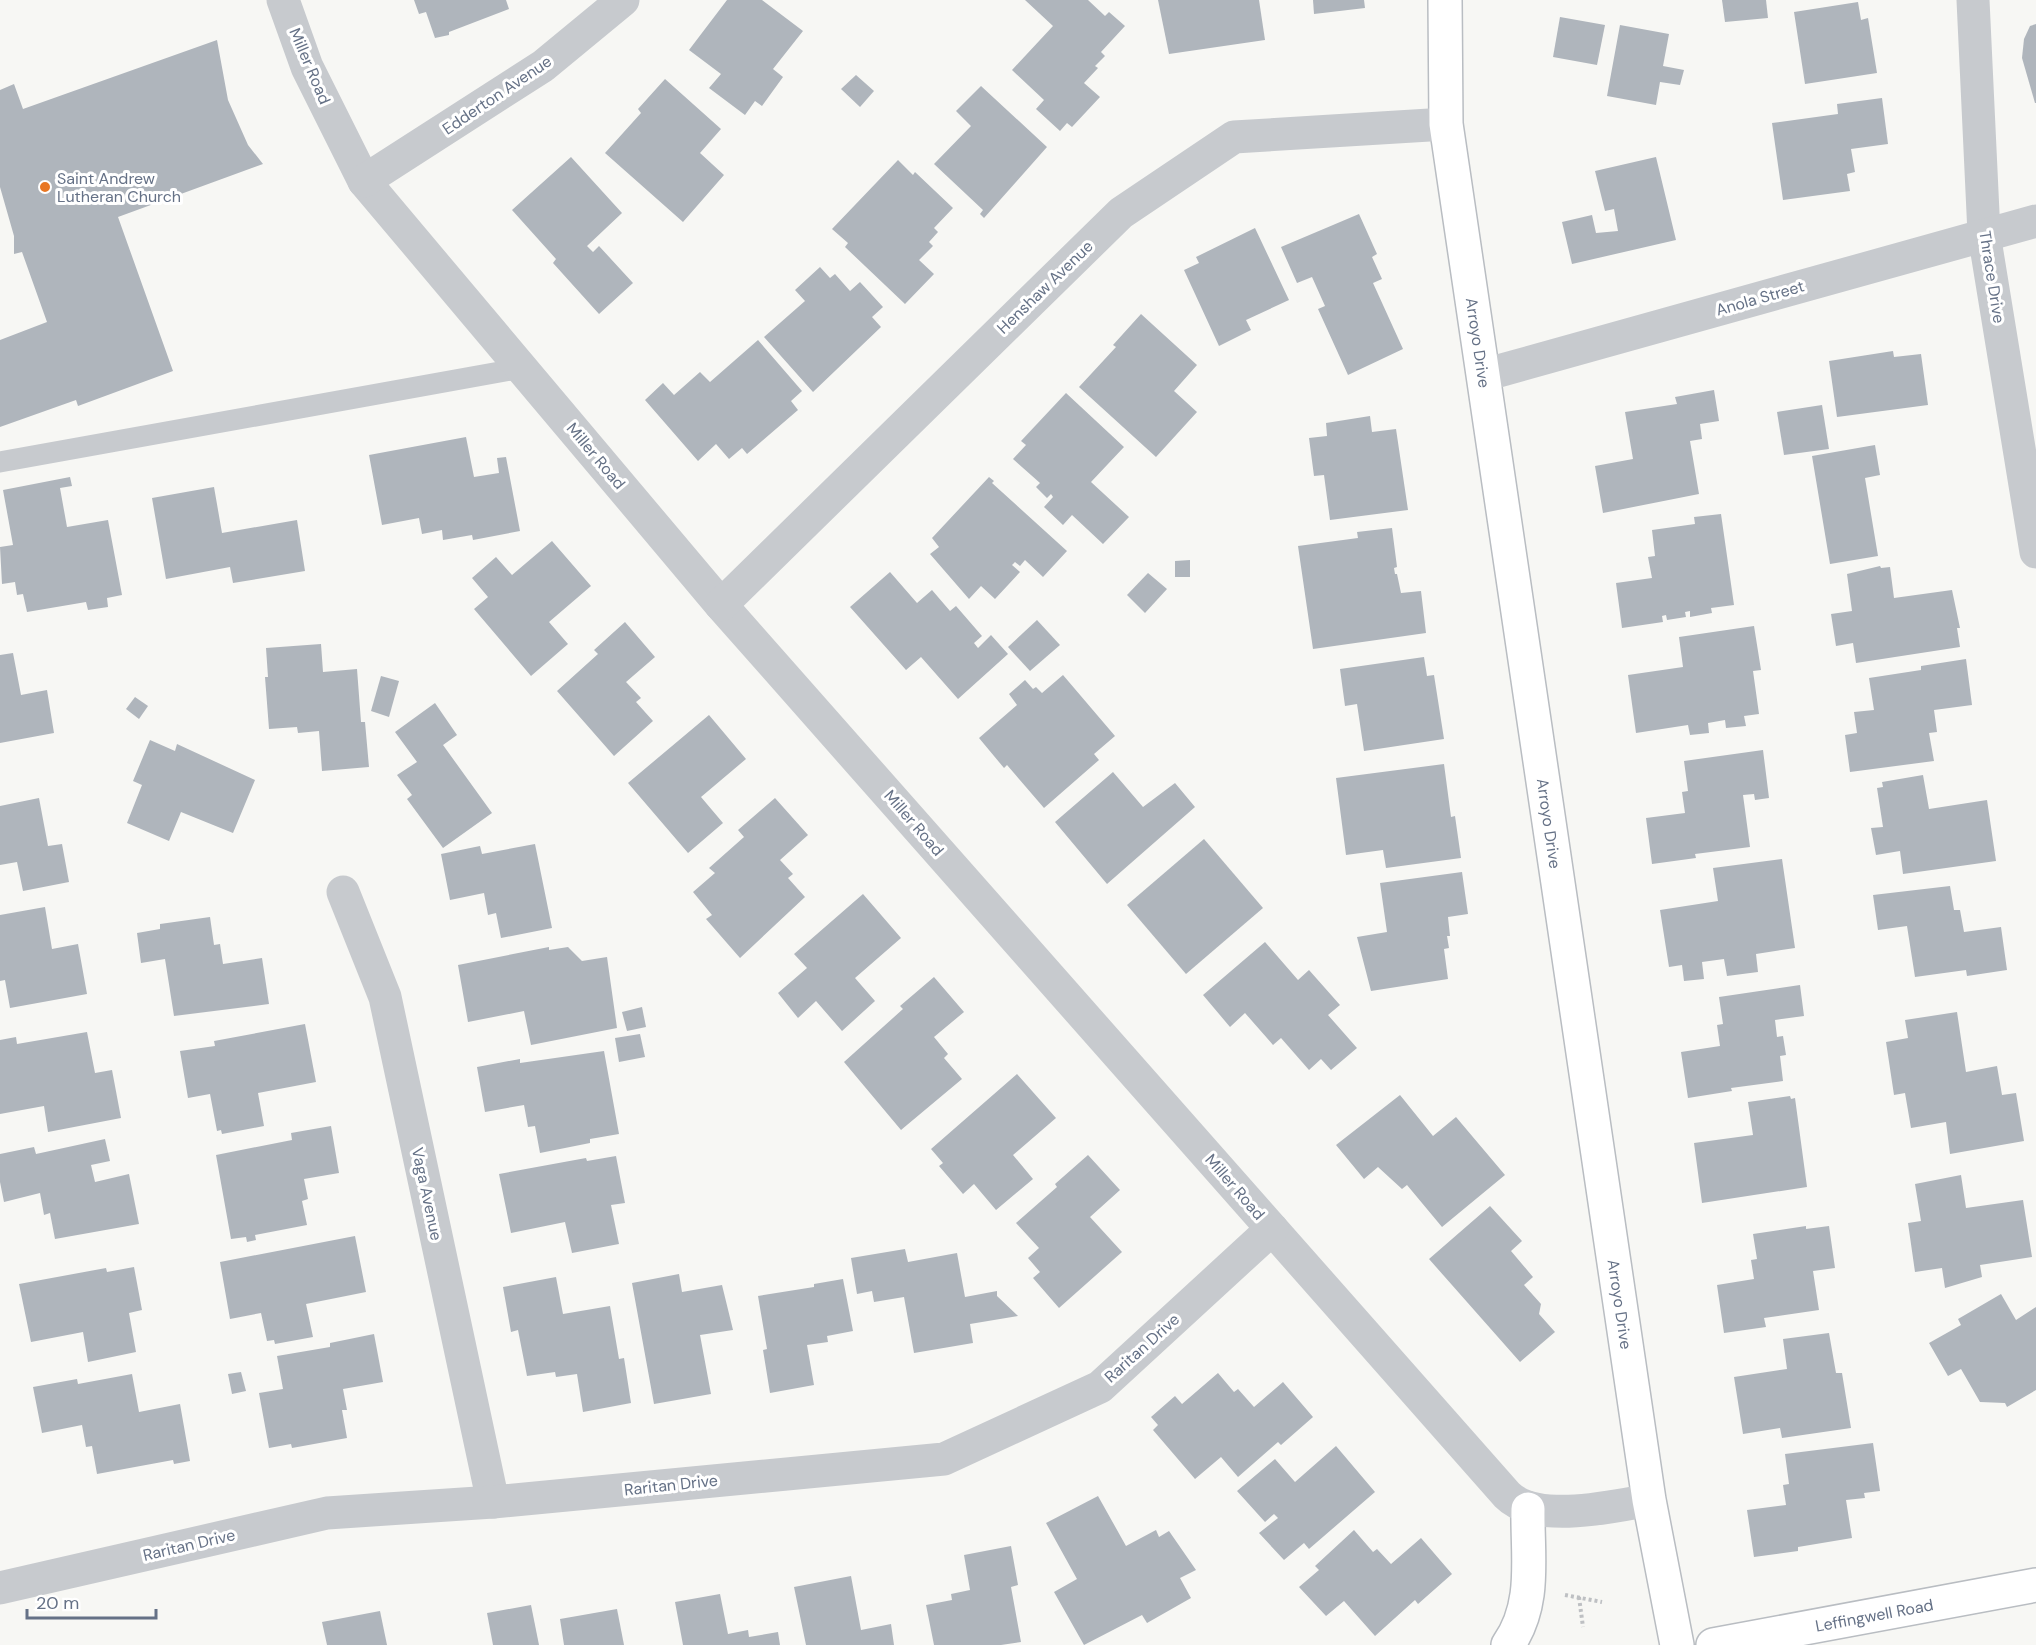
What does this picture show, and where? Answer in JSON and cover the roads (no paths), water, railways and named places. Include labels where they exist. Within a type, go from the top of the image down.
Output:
[{"type":"street","name":"Miller Road","points":[[283,0],[307,67],[364,181],[722,605],[1507,1495],[1516,1505],[1528,1509]]},
{"type":"street","name":"Edderton Avenue","points":[[364,181],[543,66],[623,0]]},
{"type":"street","name":"Arroyo Drive","points":[[1445,0],[1446,124],[1648,1500],[1677,1645]]},
{"type":"street","name":"Thrace Drive","points":[[1972,0],[1984,234],[2036,552]]},
{"type":"street","name":"Henshaw Avenue","points":[[722,605],[1121,213],[1234,137],[1446,124]]},
{"type":"street","name":"Anola Street","points":[[1484,375],[2036,221]]},
{"type":"street","name":"Vaga Avenue","points":[[343,892],[385,996],[494,1502]]},
{"type":"street","name":"Raritan Drive","points":[[0,1588],[327,1513],[494,1502],[944,1459],[1100,1387],[1272,1229]]},
{"type":"street","points":[[1508,1645],[1519,1630],[1526,1611],[1528,1509],[1591,1510],[1648,1500]]},
{"type":"street","name":"Leffingwell Road","points":[[1713,1645],[2036,1585]]},
{"type":"lane","points":[[0,462],[522,368]]},
{"type":"place","name":"Saint Andrew Lutheran Church","points":[[45,187]]}]
